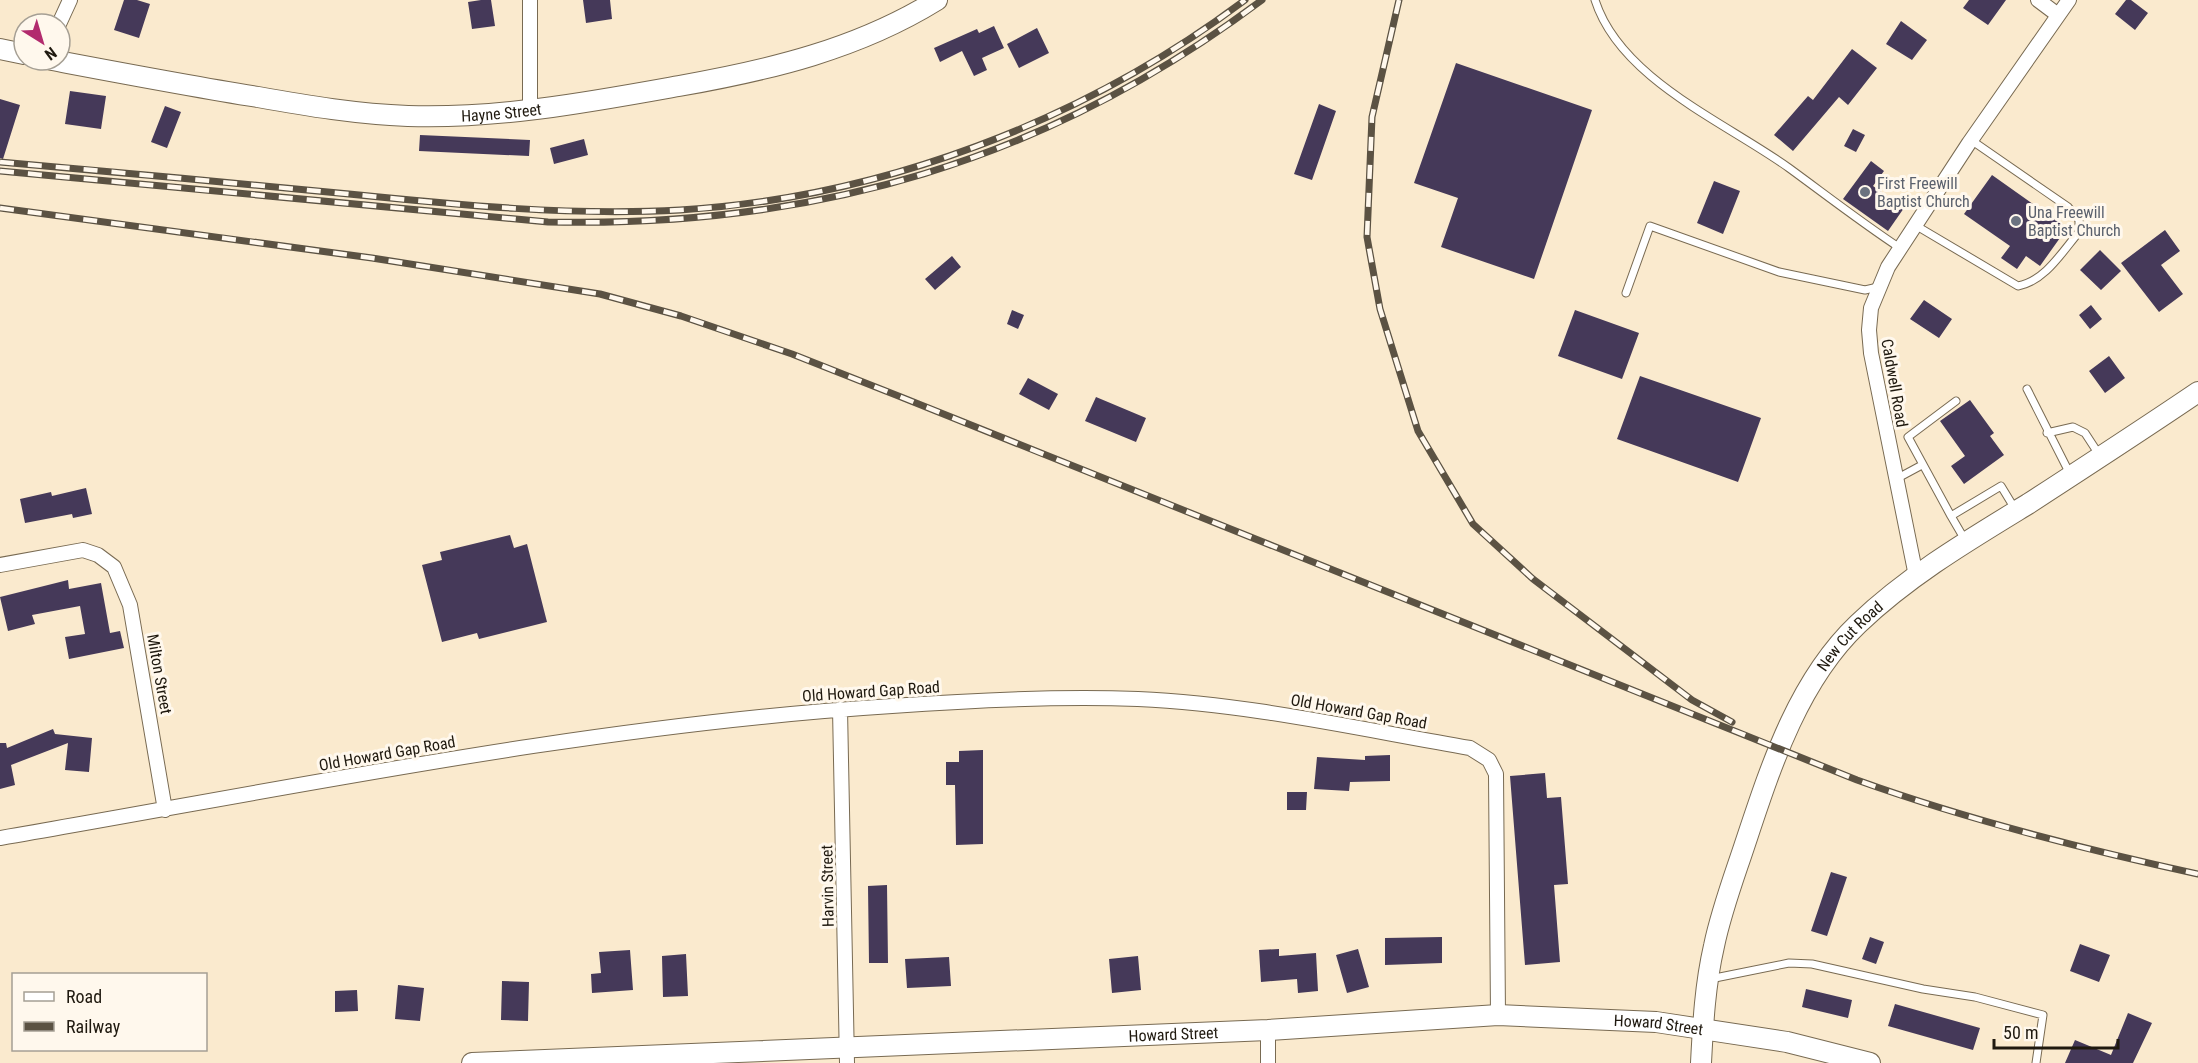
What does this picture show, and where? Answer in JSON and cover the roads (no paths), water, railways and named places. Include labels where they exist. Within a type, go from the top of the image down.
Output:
[{"type":"street","points":[[530,0],[530,109]]},
{"type":"street","name":"Hayne Street","points":[[72,64],[188,86],[360,112],[455,116],[530,109],[646,92],[789,64],[865,37],[901,21],[937,0]]},
{"type":"street","points":[[2038,0],[2058,15]]},
{"type":"street","name":"Caldwell Road","points":[[1916,576],[1870,342],[1871,308],[1878,287],[1900,248],[1971,140],[2069,0]]},
{"type":"street","name":"New Cut Road","points":[[1701,1063],[1707,980],[1722,911],[1743,849],[1802,700],[1818,672],[1844,639],[1866,617],[1916,576],[2101,458],[2198,392]]},
{"type":"street","name":"Milton Street","points":[[0,565],[75,550],[98,555],[114,567],[130,605],[165,810]]},
{"type":"street","name":"Old Howard Gap Road","points":[[0,838],[477,755],[633,732],[840,709],[1064,698],[1142,699],[1281,714],[1477,750],[1490,760],[1496,774],[1498,1015]]},
{"type":"street","name":"Harvin Street","points":[[840,709],[847,1055]]},
{"type":"street","name":"Howard Street","points":[[472,1063],[847,1055],[1498,1015],[1656,1022],[1787,1042],[1835,1059],[1870,1063]]},
{"type":"street","points":[[1268,1030],[1268,1063]]},
{"type":"lane","points":[[1595,0],[1600,14],[1615,39],[1634,61],[1665,86],[1790,169],[1844,211],[1900,248]]},
{"type":"lane","points":[[1915,225],[2018,286],[2028,284],[2047,271],[2079,232],[2079,220],[2068,207],[1971,140]]},
{"type":"lane","points":[[1626,293],[1650,226],[1779,272],[1865,290],[1878,287]]},
{"type":"lane","points":[[2027,389],[2071,477]]},
{"type":"lane","points":[[1956,401],[1908,437],[1966,542]]},
{"type":"lane","points":[[2047,433],[2073,427],[2085,433],[2101,458]]},
{"type":"lane","points":[[1896,479],[1922,465]]},
{"type":"lane","points":[[1952,516],[2001,486],[2016,511]]},
{"type":"lane","points":[[1707,980],[1789,963],[1812,964],[1913,987],[1975,997],[2043,1015],[2036,1063]]},
{"type":"railway","points":[[0,162],[514,208],[597,212],[680,210],[755,202],[830,189],[905,170],[978,146],[1048,116],[1117,82],[1183,43],[1245,0]]},
{"type":"railway","points":[[0,171],[548,222],[647,221],[742,212],[835,197],[924,174],[1012,143],[1097,103],[1181,56],[1262,0]]},
{"type":"railway","points":[[1399,0],[1372,117],[1367,237],[1380,309],[1418,431],[1473,524],[1533,579],[1692,700],[1732,722]]},
{"type":"railway","points":[[0,208],[372,258],[600,294],[681,316],[792,354],[901,397],[1857,780],[2026,833],[2198,874]]},
{"type":"place","name":"First Freewill Baptist Church","points":[[1865,192]]},
{"type":"place","name":"Una Freewill Baptist Church","points":[[2016,221]]}]
